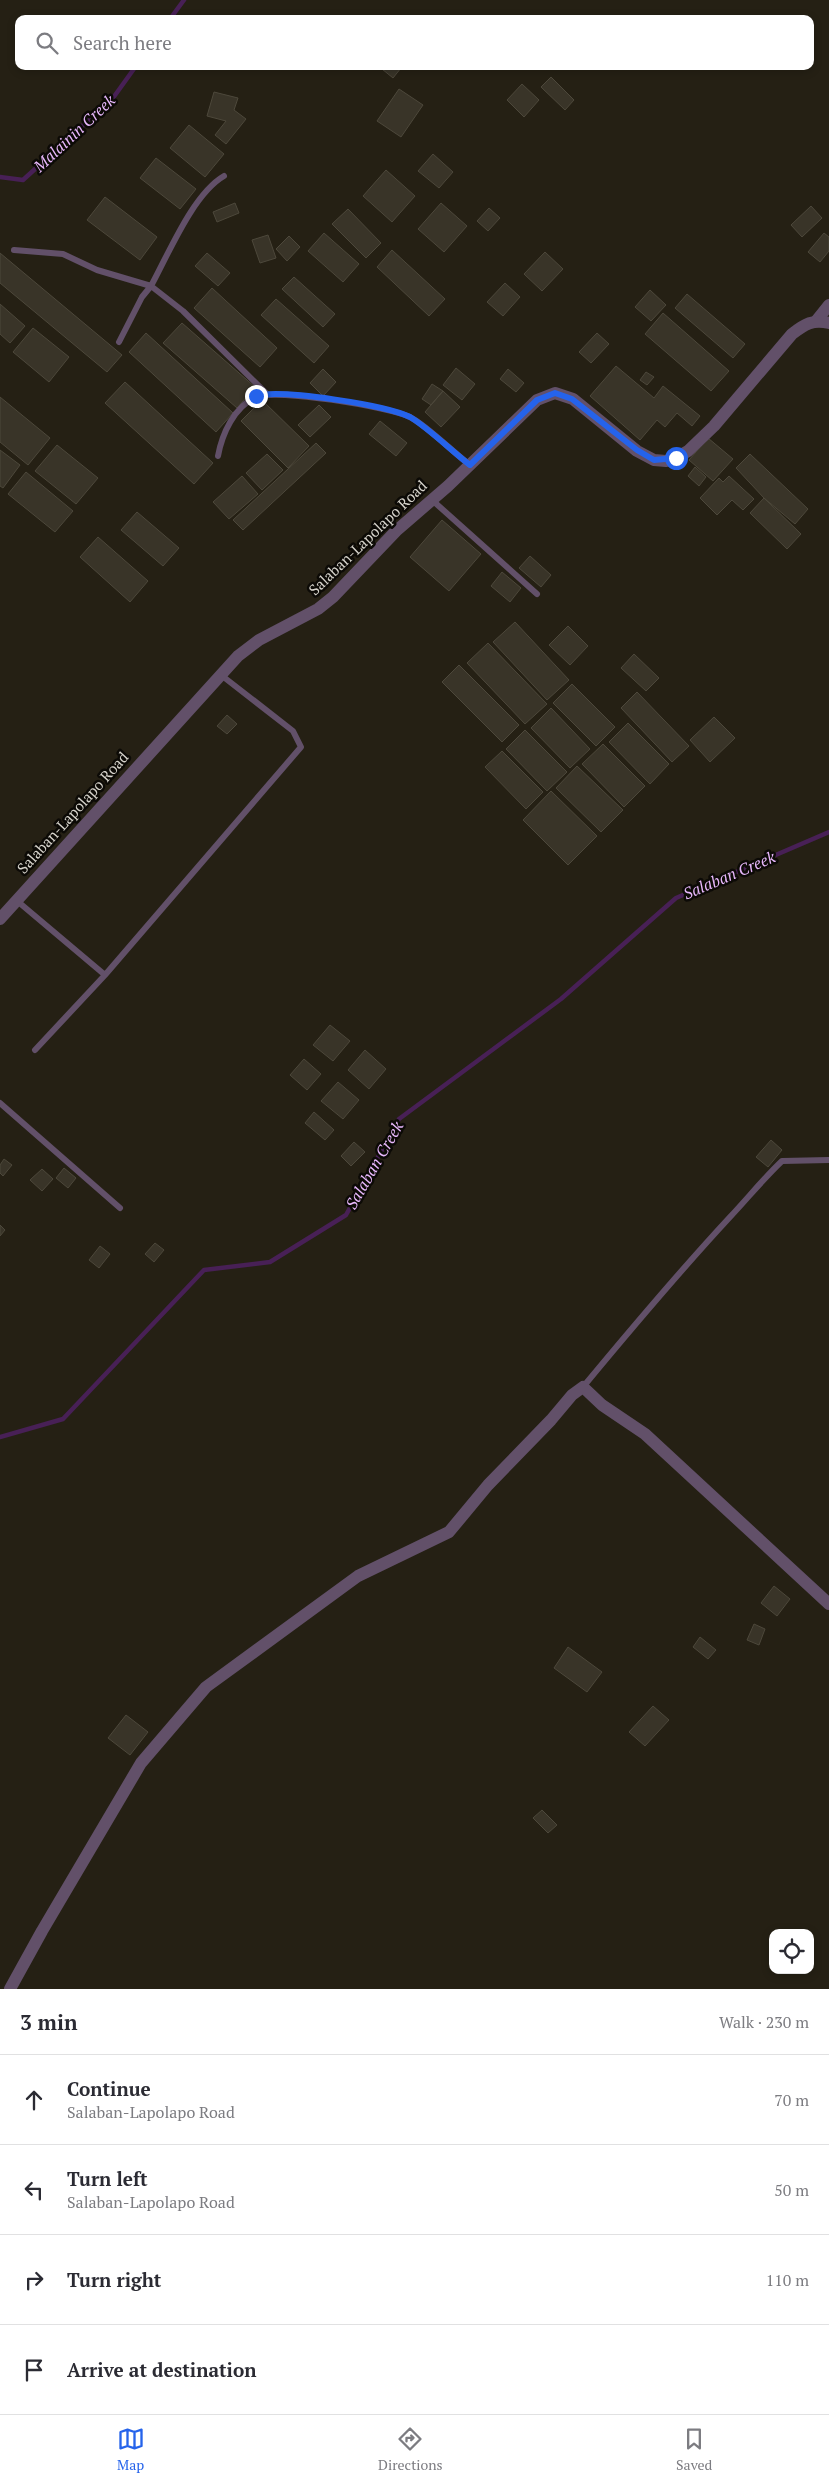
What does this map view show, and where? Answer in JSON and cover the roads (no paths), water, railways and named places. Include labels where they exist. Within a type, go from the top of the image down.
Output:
[{"type":"street","points":[[823,321],[829,305]]},
{"type":"street","name":"Salaban-Lapolapo Road","points":[[0,919],[238,656],[259,640],[318,609],[333,598],[396,531],[470,465],[537,400],[555,393],[572,399],[637,450],[654,460],[676,458],[688,450],[714,426],[792,334],[803,325],[823,321]]},
{"type":"street","points":[[10,1989],[141,1762],[206,1687],[358,1576],[449,1532],[488,1485],[551,1420],[572,1394],[583,1387],[602,1405],[645,1434],[829,1604]]},
{"type":"lane","points":[[119,342],[142,297],[151,286],[199,199],[212,183],[224,176]]},
{"type":"lane","points":[[14,250],[63,254],[97,270],[151,286],[182,311],[267,394]]},
{"type":"lane","points":[[218,456],[225,429],[248,401],[267,394],[370,406],[410,418],[470,465]]},
{"type":"lane","points":[[432,500],[537,594]]},
{"type":"lane","points":[[35,1050],[105,975],[301,747],[293,731],[221,676]]},
{"type":"lane","points":[[16,900],[105,975]]},
{"type":"lane","points":[[0,1104],[120,1208]]},
{"type":"lane","points":[[583,1387],[681,1270],[740,1207],[762,1179],[782,1161],[829,1160]]},
{"type":"waterway","name":"Malainin Creek","points":[[173,15],[184,0]]},
{"type":"waterway","name":"Malainin Creek","points":[[0,177],[23,180],[113,98],[133,70]]},
{"type":"waterway","name":"Salaban Creek","points":[[0,1437],[63,1419],[204,1270],[270,1262],[346,1215],[399,1119],[561,999],[676,898],[829,832]]}]
